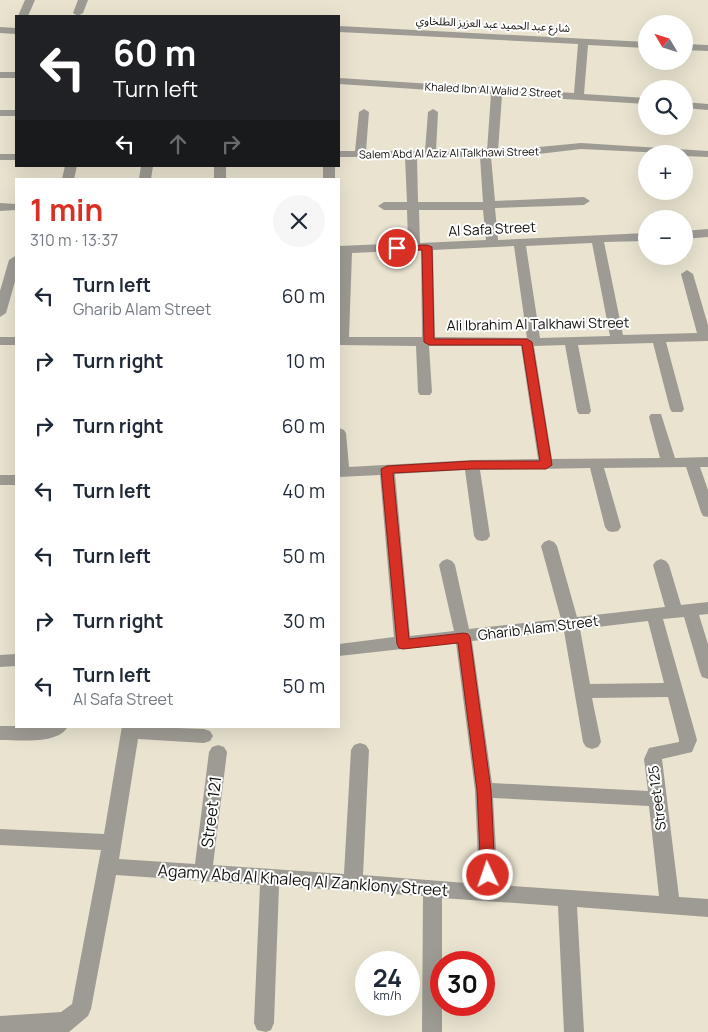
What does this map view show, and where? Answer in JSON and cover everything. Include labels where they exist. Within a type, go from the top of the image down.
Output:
[{"type":"street","points":[[23,15],[30,0]]},
{"type":"street","points":[[78,13],[84,0]]},
{"type":"street","name":"شارع عبد الحميد عبد العزيز الطلخاوي","points":[[340,29],[638,45]]},
{"type":"street","points":[[0,30],[15,31]]},
{"type":"street","points":[[579,95],[583,42]]},
{"type":"street","points":[[693,47],[708,48]]},
{"type":"street","points":[[0,75],[15,75]]},
{"type":"street","name":"Khaled Ibn Al Walid 2 Street","points":[[340,81],[638,100]]},
{"type":"street","points":[[492,244],[489,206],[489,154],[497,90]]},
{"type":"street","points":[[693,106],[708,107]]},
{"type":"street","points":[[360,154],[364,112]]},
{"type":"street","points":[[430,154],[433,112]]},
{"type":"street","points":[[0,113],[15,113]]},
{"type":"street","name":"Salem Abd Al Aziz Al Talkhawi Street","points":[[340,154],[489,154],[541,152],[580,146],[708,154]]},
{"type":"street","points":[[411,154],[413,207],[421,248],[426,342],[425,392]]},
{"type":"street","points":[[0,158],[15,157]]},
{"type":"street","points":[[384,206],[489,206],[584,201]]},
{"type":"street","points":[[0,207],[15,207]]},
{"type":"street","points":[[693,234],[708,233]]},
{"type":"street","name":"Al Safa Street","points":[[342,250],[638,237]]},
{"type":"street","points":[[597,239],[618,340]]},
{"type":"street","points":[[520,243],[530,342],[546,465]]},
{"type":"street","points":[[341,342],[342,250]]},
{"type":"street","points":[[0,261],[15,260],[0,313]]},
{"type":"street","points":[[687,274],[706,337]]},
{"type":"street","name":"Ali Ibrahim Al Talkhawi Street","points":[[341,342],[530,342],[706,337]]},
{"type":"street","points":[[658,338],[677,409]]},
{"type":"street","points":[[0,341],[15,341]]},
{"type":"street","points":[[571,341],[584,411]]},
{"type":"street","points":[[656,417],[669,463]]},
{"type":"street","points":[[691,462],[708,512]]},
{"type":"street","points":[[340,472],[472,465],[708,462]]},
{"type":"street","points":[[596,464],[612,527]]},
{"type":"street","points":[[472,465],[482,536]]},
{"type":"street","points":[[387,469],[403,644]]},
{"type":"street","points":[[0,480],[15,480]]},
{"type":"street","points":[[550,546],[571,625],[592,742]]},
{"type":"street","points":[[446,565],[464,637],[484,790],[489,892]]},
{"type":"street","points":[[660,565],[683,611],[708,672]]},
{"type":"street","name":"Gharib Alam Street","points":[[340,650],[708,608]]},
{"type":"street","points":[[583,691],[675,690],[654,615]]},
{"type":"street","points":[[0,661],[15,660]]},
{"type":"street","name":"Street 125","points":[[670,905],[653,759],[655,753],[662,750],[680,750],[686,747],[688,740],[675,690]]},
{"type":"street","points":[[0,733],[52,732],[57,728]]},
{"type":"street","points":[[0,1026],[60,1027],[73,1018],[80,1009],[108,866],[130,729],[204,736]]},
{"type":"street","points":[[353,883],[360,750]]},
{"type":"street","name":"Street 121","points":[[203,872],[218,752]]},
{"type":"street","points":[[484,790],[657,799]]},
{"type":"street","points":[[0,837],[111,842]]},
{"type":"street","name":"Agamy Abd Al Khaleq Al Zanklony Street","points":[[108,866],[708,908]]},
{"type":"street","points":[[264,1023],[270,878]]},
{"type":"street","points":[[432,1032],[433,889]]},
{"type":"street","points":[[567,898],[574,1032]]},
{"type":"route","points":[[397,248],[427,247],[429,342],[527,342],[546,465],[472,465],[387,469],[403,644],[464,637],[484,790],[488,875]]}]
